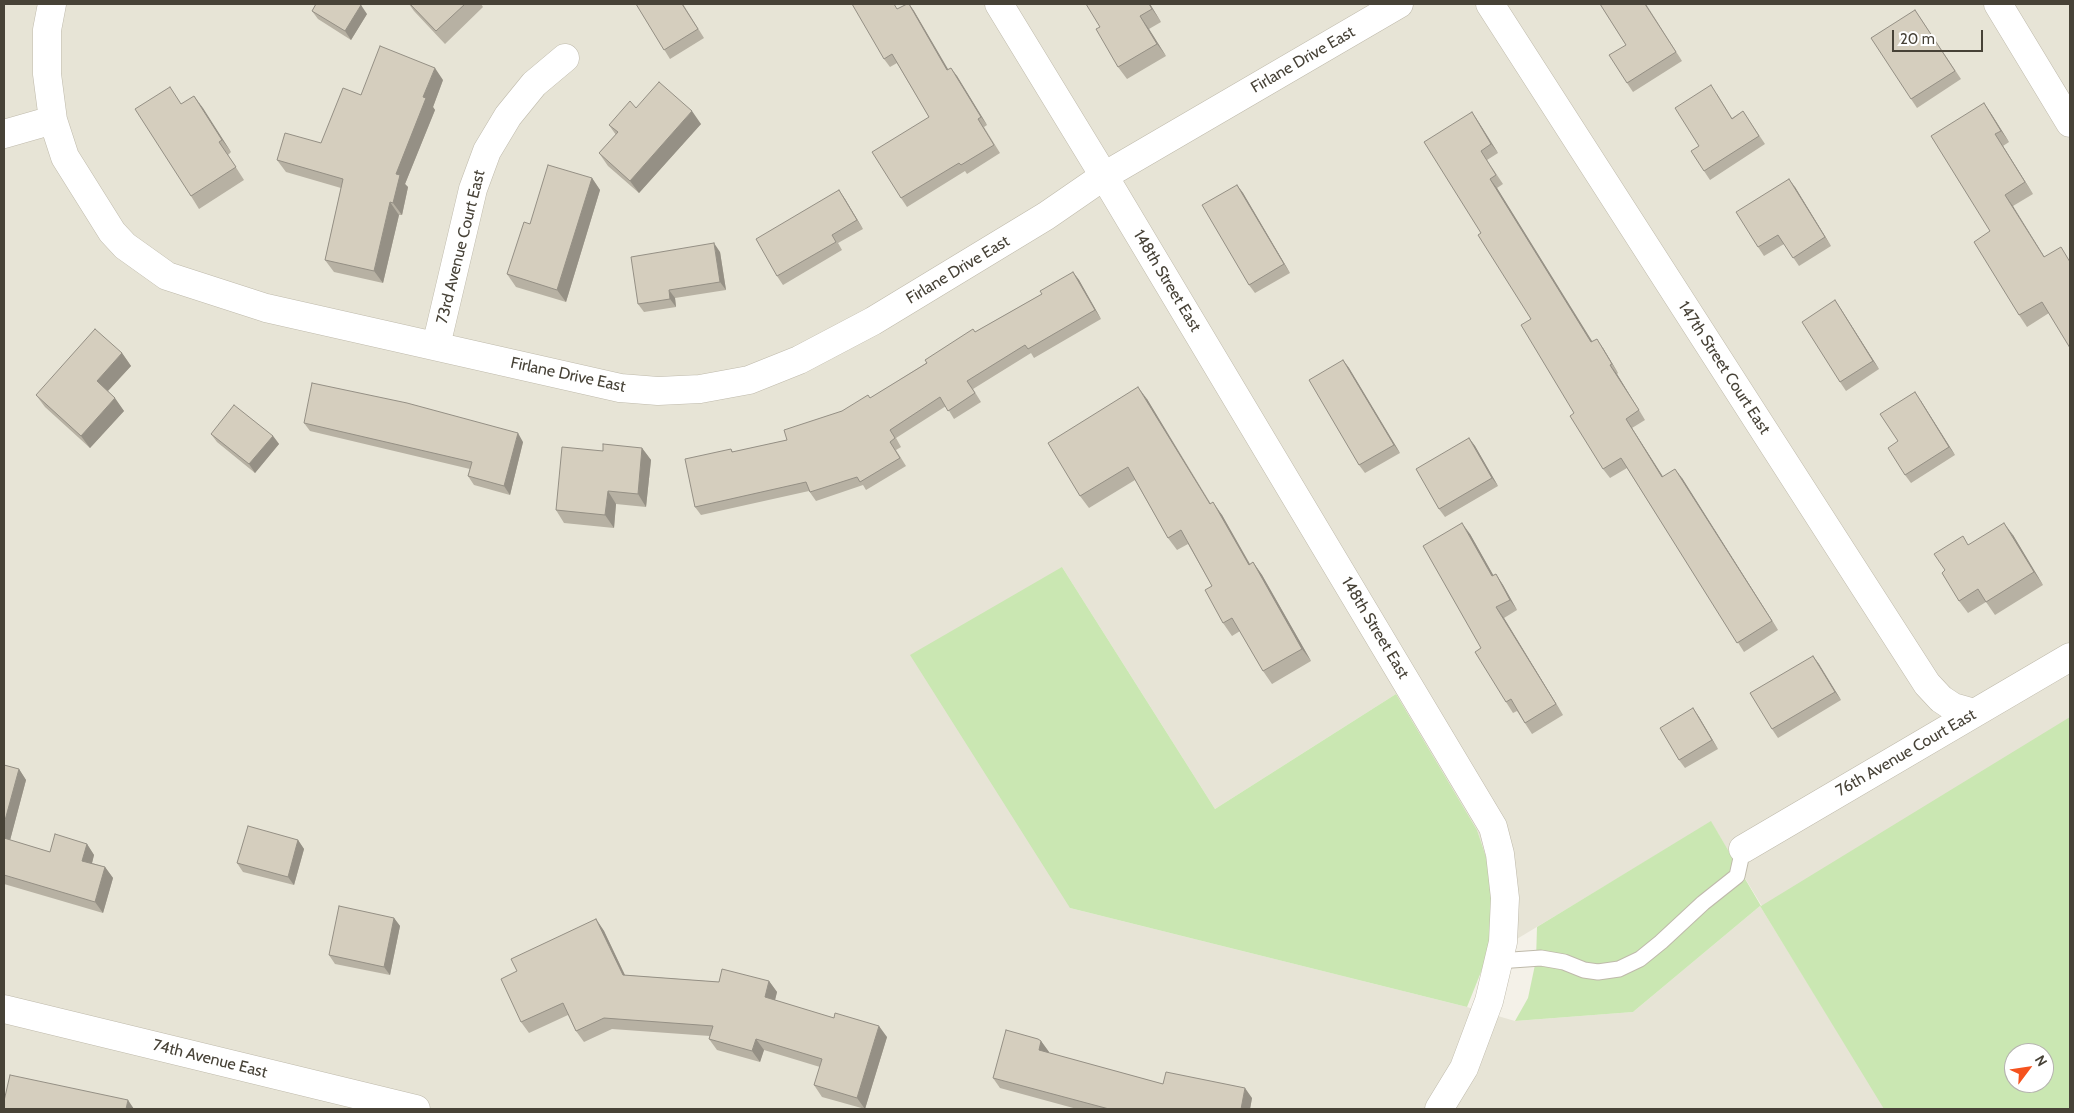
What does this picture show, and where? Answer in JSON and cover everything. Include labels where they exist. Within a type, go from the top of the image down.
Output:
[{"type":"street","name":"Firlane Drive East","points":[[52,4],[47,30],[47,74],[52,120],[66,157],[112,232],[125,246],[167,276],[266,308],[620,388],[658,391],[700,389],[749,380],[799,360],[873,321],[1046,216],[1095,182],[1398,4]]},
{"type":"street","name":"148th Street East","points":[[998,4],[1095,182],[1474,794],[1492,827],[1500,854],[1505,898],[1503,942],[1489,1001],[1464,1068],[1439,1109]]},
{"type":"street","name":"147th Street Court East","points":[[1490,4],[1927,684],[1941,699],[1953,707],[1974,713]]},
{"type":"street","points":[[1998,4],[2070,123]]},
{"type":"street","name":"73rd Avenue Court East","points":[[436,346],[473,190],[487,151],[508,116],[534,84],[565,58]]},
{"type":"street","points":[[4,134],[52,120]]},
{"type":"street","name":"76th Avenue Court East","points":[[1743,850],[2070,657]]},
{"type":"street","name":"74th Avenue East","points":[[4,1009],[416,1109]]},
{"type":"lane","points":[[1498,961],[1541,958],[1564,962],[1584,970],[1598,972],[1619,969],[1640,959],[1703,903],[1737,876],[1743,850]]},
{"type":"shaded area","points":[[4,4],[2070,4],[2070,1109],[4,1109]],"holes":[[[1062,567],[1215,809],[1396,694],[1477,830],[1490,869],[1487,957],[1711,822],[1863,1073],[1760,906],[1633,1012],[1515,1021],[1467,1007],[1070,908]]]},
{"type":"green space","points":[[1062,567],[1215,809],[1396,694],[1477,830],[1490,869],[1493,915],[1487,957],[1467,1007],[1070,908],[910,655]]},
{"type":"green space","points":[[2070,717],[2070,1109],[1884,1109],[1760,906],[1633,1012],[1515,1021],[1528,998],[1536,960],[1537,927],[1711,821],[1761,906]]},
{"type":"building","points":[[316,4],[361,5],[345,31],[312,11]]},
{"type":"building","points":[[410,4],[465,4],[436,31]]},
{"type":"building","points":[[636,4],[682,4],[698,29],[664,50]]},
{"type":"building","points":[[852,4],[894,4],[897,9],[909,4],[947,70],[951,68],[981,117],[978,119],[994,145],[961,165],[959,163],[901,198],[872,152],[929,117],[892,54],[884,59]]},
{"type":"building","points":[[1086,4],[1149,4],[1152,9],[1140,16],[1157,44],[1118,67],[1096,29],[1100,27]]},
{"type":"building","points":[[1600,4],[1645,4],[1676,52],[1627,83],[1609,55],[1626,45]]},
{"type":"building","points":[[1915,10],[1955,71],[1911,99],[1871,38]]},
{"type":"building","points":[[380,46],[435,68],[423,97],[426,98],[396,174],[400,175],[393,203],[390,202],[374,271],[325,260],[343,179],[277,160],[285,133],[321,143],[343,88],[361,95]]},
{"type":"building","points":[[659,82],[692,111],[630,181],[599,153],[618,132],[609,125],[630,101],[636,108]]},
{"type":"building","points":[[1711,85],[1732,119],[1743,111],[1759,136],[1704,171],[1691,151],[1699,146],[1675,108]]},
{"type":"building","points":[[170,87],[181,104],[194,96],[222,140],[219,142],[236,167],[191,196],[135,109]]},
{"type":"building","points":[[1984,103],[2001,131],[1995,134],[2025,182],[2005,195],[2044,257],[2061,247],[2070,262],[2070,348],[2042,302],[2019,315],[1974,242],[1990,231],[1931,136]]},
{"type":"building","points":[[1472,112],[1491,144],[1481,151],[1496,175],[1490,179],[1591,342],[1597,339],[1612,364],[1610,365],[1639,410],[1626,419],[1662,477],[1675,469],[1772,621],[1737,643],[1621,458],[1603,469],[1570,416],[1574,413],[1521,325],[1531,319],[1478,235],[1481,233],[1424,142]]},
{"type":"building","points":[[548,165],[592,178],[557,290],[507,274],[524,222],[530,224]]},
{"type":"building","points":[[1789,179],[1825,237],[1793,258],[1778,235],[1758,247],[1736,212]]},
{"type":"building","points":[[1237,185],[1284,264],[1249,285],[1202,205]]},
{"type":"building","points":[[839,190],[857,220],[832,235],[836,242],[777,276],[756,239]]},
{"type":"building","points":[[714,243],[720,282],[669,290],[670,299],[638,304],[631,257]]},
{"type":"building","points":[[1073,272],[1095,310],[1028,349],[1025,345],[967,381],[975,393],[948,411],[940,397],[890,430],[895,438],[890,442],[900,458],[860,482],[857,477],[810,492],[806,482],[695,507],[685,459],[731,449],[732,452],[787,440],[784,430],[842,411],[868,395],[870,398],[927,363],[925,360],[973,329],[975,332],[1042,294],[1040,291]]},
{"type":"building","points":[[1835,300],[1873,361],[1840,382],[1802,322]]},
{"type":"building","points":[[95,329],[122,353],[97,381],[115,398],[81,436],[36,395]]},
{"type":"building","points":[[1343,360],[1394,445],[1359,465],[1309,380]]},
{"type":"building","points":[[312,383],[407,403],[518,433],[504,486],[468,476],[472,462],[304,423]]},
{"type":"building","points":[[1138,387],[1210,504],[1213,502],[1249,565],[1253,562],[1302,649],[1263,671],[1232,618],[1223,623],[1205,590],[1212,586],[1181,530],[1168,538],[1128,467],[1080,496],[1048,443]]},
{"type":"building","points":[[1915,392],[1949,447],[1905,475],[1888,448],[1898,441],[1880,414]]},
{"type":"building","points":[[234,405],[273,436],[249,464],[211,434]]},
{"type":"building","points":[[1469,438],[1492,478],[1439,509],[1416,469]]},
{"type":"building","points":[[603,444],[642,448],[638,494],[608,491],[605,515],[556,510],[562,447],[603,451]]},
{"type":"building","points":[[1462,523],[1492,576],[1496,574],[1510,600],[1496,607],[1556,704],[1525,723],[1511,699],[1506,702],[1475,652],[1481,648],[1423,546]]},
{"type":"building","points":[[2004,523],[2034,572],[1986,602],[1978,589],[1959,601],[1942,573],[1945,570],[1934,554],[1963,536],[1968,545]]},
{"type":"building","points":[[1813,656],[1835,692],[1772,729],[1750,693]]},
{"type":"building","points":[[1693,708],[1712,740],[1679,760],[1660,728]]},
{"type":"building","points":[[4,765],[19,769],[4,824]]},
{"type":"building","points":[[248,826],[298,840],[288,877],[237,863]]},
{"type":"building","points":[[55,834],[87,844],[82,861],[105,867],[95,902],[4,875],[4,838],[50,852]]},
{"type":"building","points":[[339,906],[394,918],[384,967],[329,955]]},
{"type":"building","points":[[596,919],[623,975],[719,982],[722,969],[769,981],[765,997],[834,1018],[835,1013],[879,1026],[857,1098],[814,1085],[822,1059],[756,1039],[752,1051],[709,1039],[713,1026],[604,1018],[576,1031],[563,1003],[521,1022],[501,979],[517,971],[511,959]]},
{"type":"building","points":[[1006,1030],[1038,1039],[1041,1041],[1039,1050],[1163,1084],[1166,1072],[1245,1088],[1241,1109],[1109,1109],[993,1078]]},
{"type":"building","points":[[10,1075],[128,1100],[126,1109],[4,1109]]}]
